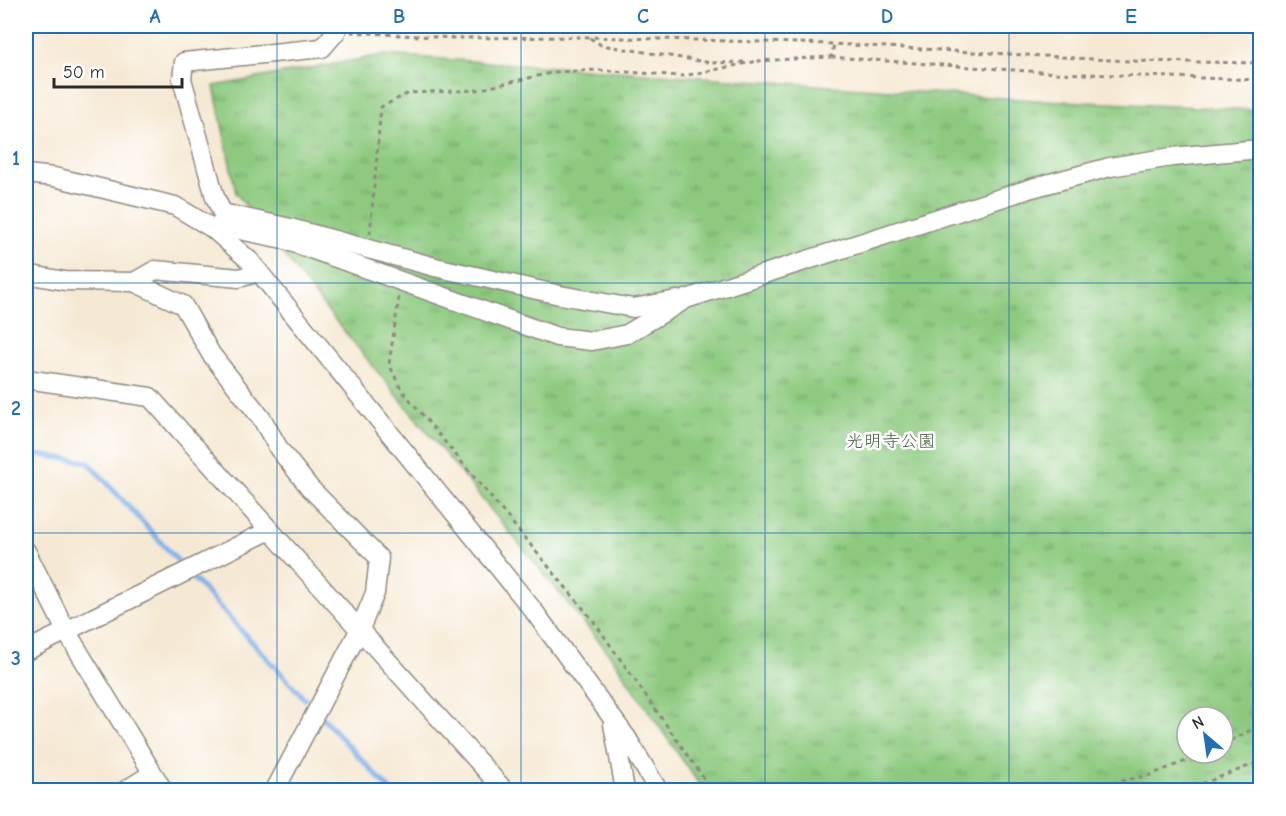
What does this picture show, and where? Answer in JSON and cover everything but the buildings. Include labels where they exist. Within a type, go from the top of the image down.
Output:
[{"type":"street","points":[[334,28],[322,48],[184,62],[182,79],[221,223],[533,610],[613,719],[658,790]]},
{"type":"street","points":[[221,223],[286,226],[435,267],[560,295],[633,308],[686,299],[1032,188],[1099,170],[1172,157],[1260,149]]},
{"type":"street","points":[[26,174],[54,177],[175,206],[221,223],[283,239],[401,282],[488,310],[557,337],[592,341],[627,334],[686,299]]},
{"type":"street","points":[[134,282],[155,270],[239,278],[259,272]]},
{"type":"street","points":[[26,274],[65,281],[134,282],[183,305],[211,354],[262,419],[285,457],[310,488],[379,558],[375,593],[360,629],[275,790]]},
{"type":"street","points":[[26,380],[150,397],[504,790]]},
{"type":"street","points":[[26,651],[270,530]]},
{"type":"street","points":[[26,551],[66,631],[163,790]]},
{"type":"street","points":[[613,719],[625,790]]},
{"type":"street","points":[[126,790],[152,774]]},
{"type":"path","points":[[190,26],[334,28],[452,38],[588,37],[834,44],[1129,61],[1260,63]]},
{"type":"path","points":[[588,37],[601,45],[711,63],[831,57],[1056,73],[1260,80]]},
{"type":"path","points":[[831,57],[834,44]]},
{"type":"path","points":[[380,238],[370,236],[381,107],[392,99],[409,93],[477,90],[555,72],[598,70],[683,76],[758,62]]},
{"type":"path","points":[[401,282],[389,364],[401,389],[592,619],[712,790]]},
{"type":"path","points":[[1235,739],[1260,725]]},
{"type":"path","points":[[1185,790],[1260,762]]},
{"type":"path","points":[[1077,790],[1150,775],[1176,765]]},
{"type":"green space","name":"光明寺公園","points":[[383,55],[1018,99],[1260,110],[1260,785],[1245,790],[703,790],[608,652],[317,298],[236,193],[214,86]]},
{"type":"waterway","points":[[26,453],[88,462],[178,561]]},
{"type":"waterway","points":[[189,574],[305,699]]},
{"type":"waterway","points":[[319,714],[390,790]]}]
